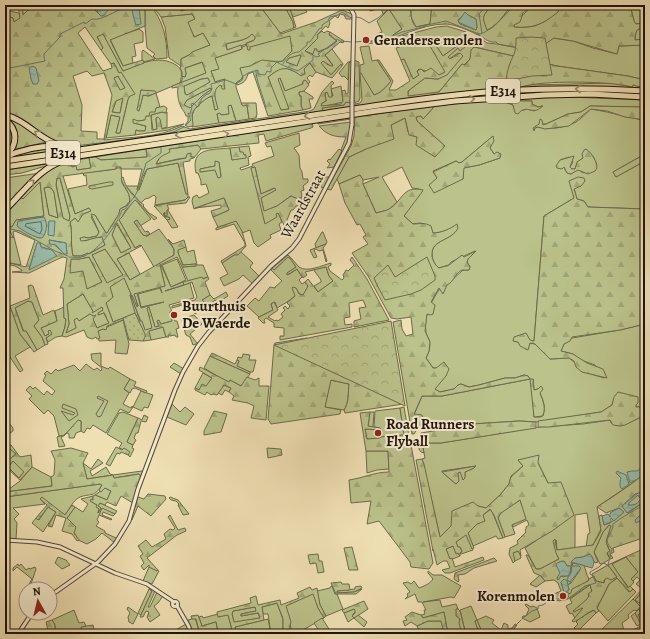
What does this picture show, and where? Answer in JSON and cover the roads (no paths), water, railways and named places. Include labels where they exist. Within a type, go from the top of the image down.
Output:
[{"type":"highway","name":"E314","points":[[5,161],[376,106],[469,94],[521,90],[568,89],[645,92]]},
{"type":"highway","name":"E314","points":[[5,167],[370,112],[455,101],[545,95],[590,94],[645,97]]},
{"type":"highway","name":"E314","points":[[5,115],[17,119],[49,141],[70,148]]},
{"type":"highway","name":"E314","points":[[5,120],[12,128],[15,138],[12,149],[5,156]]},
{"type":"highway","name":"E314","points":[[5,156],[16,152],[42,147],[57,146],[70,148],[120,144]]},
{"type":"highway","name":"E314","points":[[5,210],[48,167],[75,156]]},
{"type":"street","name":"Waardstraat","points":[[58,590],[96,563],[112,548],[127,525],[175,390],[183,372],[198,346],[209,332],[271,266],[292,248],[299,239],[349,143],[352,124],[354,15],[349,8],[344,5]]},
{"type":"street","points":[[5,540],[37,542],[60,547],[115,572],[147,584],[174,602],[174,606],[177,606],[192,634]]},
{"type":"street","points":[[18,634],[27,621]]},
{"type":"water","points":[[95,5],[106,5],[108,10],[101,16]]},
{"type":"water","points":[[139,8],[141,24],[136,25],[132,9]]},
{"type":"water","points":[[465,12],[476,19],[476,30],[458,22]]},
{"type":"water","points":[[33,66],[36,68],[39,81],[37,84],[33,84],[31,79],[29,68]]},
{"type":"water","points":[[44,217],[46,228],[42,238],[29,234],[17,226],[18,221]]},
{"type":"water","points":[[49,221],[55,221],[54,236],[48,235]]},
{"type":"water","points":[[49,240],[66,243],[67,254],[64,254],[56,245],[50,244]]},
{"type":"water","points":[[37,243],[40,243],[41,247],[52,250],[57,256],[29,270]]},
{"type":"water","points":[[640,469],[644,474],[643,476],[630,483],[627,472],[637,471]]},
{"type":"water","points":[[617,471],[626,475],[629,484],[622,489],[620,486],[621,478],[616,473]]},
{"type":"water","points":[[638,493],[640,493],[645,501],[627,513],[622,506]],"holes":[[[638,495],[641,499],[636,504],[628,505]]]},
{"type":"water","points":[[619,508],[624,512],[614,521],[611,518],[611,522],[604,525],[602,516],[608,514],[610,517],[610,513]]},
{"type":"water","points":[[645,511],[645,518],[636,523],[635,520]]},
{"type":"water","points":[[590,554],[594,561],[592,568],[571,562],[575,558]]},
{"type":"water","points":[[562,561],[565,562],[567,566],[571,566],[570,572],[568,576],[561,576],[558,580],[557,578],[560,573],[556,565]]},
{"type":"water","points":[[572,566],[579,566],[581,568],[570,582],[567,579],[571,573]]},
{"type":"water","points":[[564,579],[567,581],[569,590],[566,592],[564,592],[561,582]]},
{"type":"waterway","points":[[5,69],[45,61],[44,54],[60,37],[60,34],[84,22],[85,24],[92,19],[101,18],[124,8],[136,5]]},
{"type":"waterway","points":[[356,17],[369,23],[378,18],[392,6],[399,5]]},
{"type":"waterway","points":[[482,33],[479,14],[487,5]]},
{"type":"waterway","points":[[354,42],[383,40],[402,32],[446,21],[479,34],[493,26],[514,5]]},
{"type":"waterway","points":[[283,64],[290,55],[299,52],[307,45],[307,42],[310,42],[319,29],[322,28],[322,25],[328,21],[330,17],[338,15],[342,12],[352,18]]},
{"type":"waterway","points":[[185,126],[191,120],[188,113],[190,114],[192,107],[191,104],[194,103],[197,107],[199,106],[201,99],[209,94],[212,88],[211,84],[226,80],[236,84],[248,73],[258,70],[258,74],[265,75],[267,71],[271,72],[271,68],[277,62],[298,71],[313,60],[313,55],[316,57],[320,56],[318,54],[337,39],[340,41],[352,42]]},
{"type":"waterway","points":[[256,70],[266,108]]},
{"type":"waterway","points":[[159,135],[171,133],[184,127]]},
{"type":"waterway","points":[[145,167],[146,163],[161,153],[161,147]]},
{"type":"waterway","points":[[134,197],[145,167]]},
{"type":"waterway","points":[[69,257],[80,257],[94,250],[106,238],[116,223],[122,210],[125,209],[134,197]]},
{"type":"waterway","points":[[5,228],[20,231],[55,251],[68,256]]},
{"type":"waterway","points":[[552,599],[569,598],[585,586],[596,583],[590,572],[603,563],[608,565],[612,549],[607,539],[613,528],[613,524],[645,504]]},
{"type":"waterway","points":[[522,619],[532,611],[538,609],[538,606],[543,605],[550,600]]},
{"type":"waterway","points":[[509,634],[521,620]]},
{"type":"place","name":"Genaderse molen","points":[[366,40]]},
{"type":"place","name":"Buurthuis De Waerde","points":[[174,315]]},
{"type":"place","name":"Road Runners Flyball","points":[[378,433]]},
{"type":"place","name":"Korenmolen","points":[[563,596]]}]
